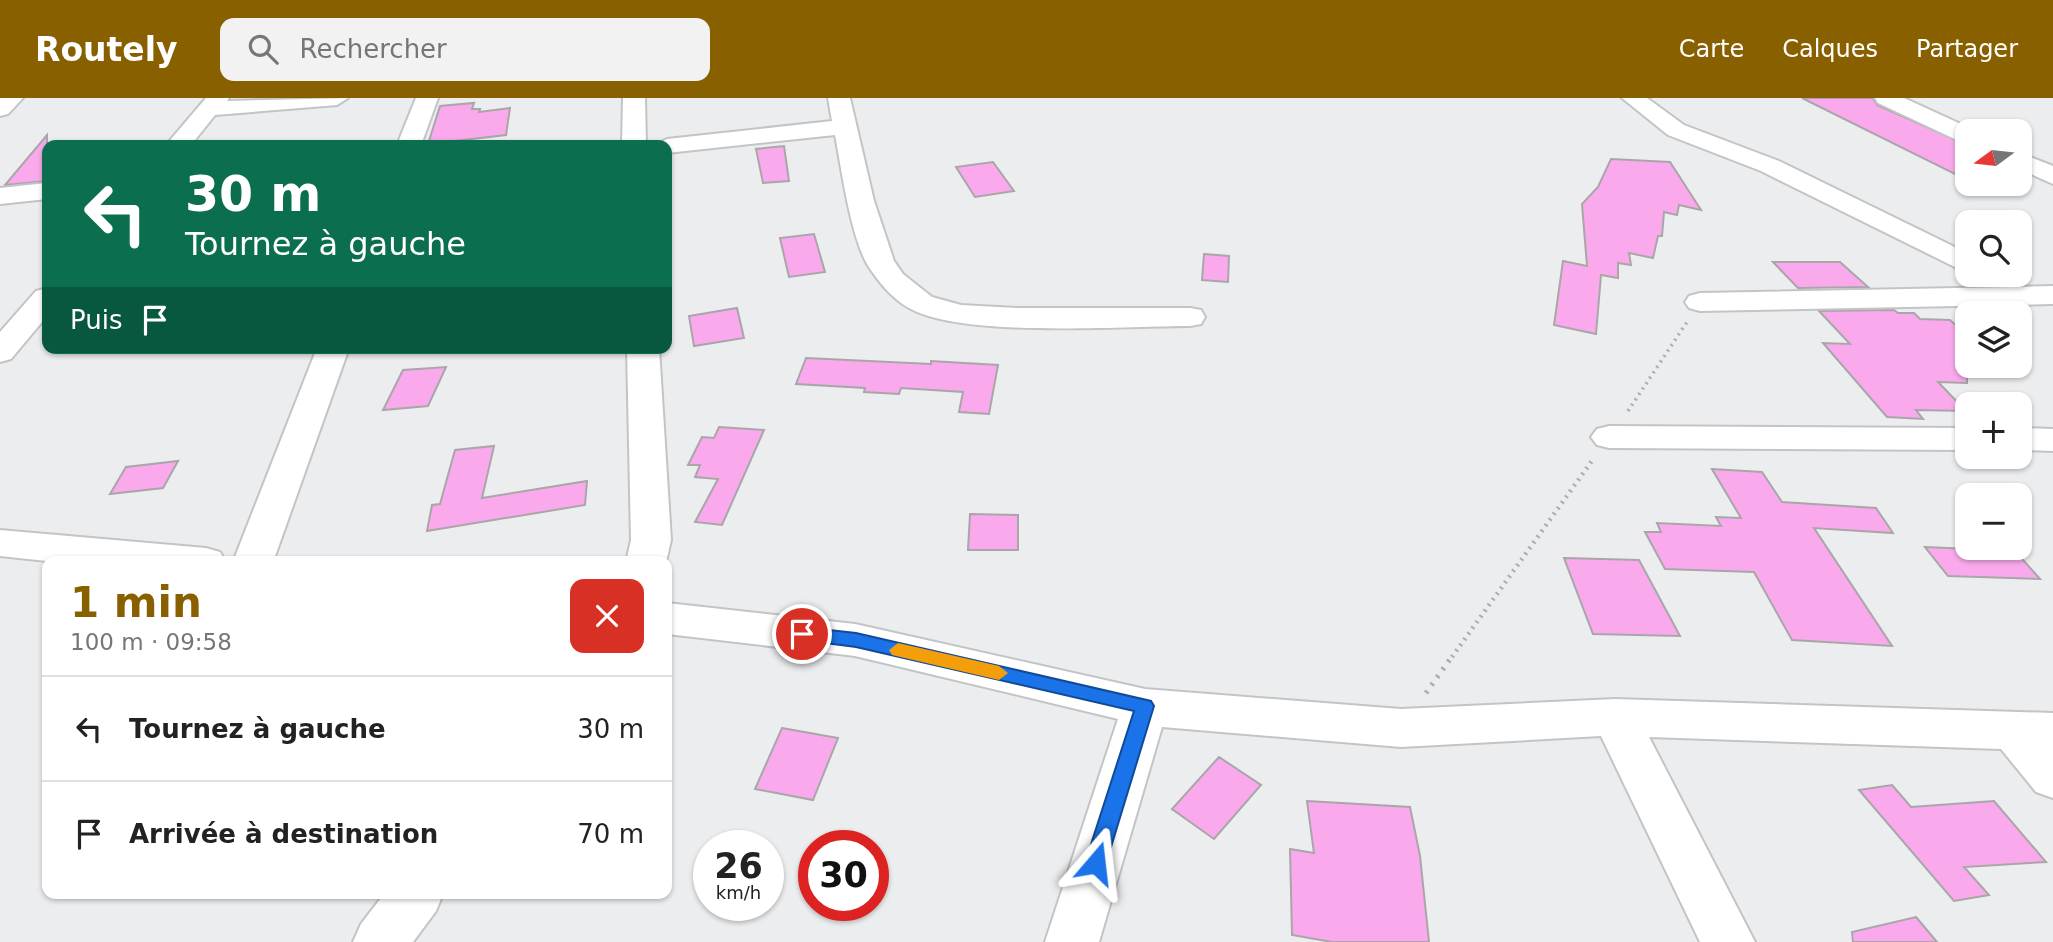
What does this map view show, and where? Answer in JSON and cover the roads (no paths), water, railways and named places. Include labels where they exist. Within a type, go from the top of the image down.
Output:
[{"type":"street","points":[[0,109],[12,98]]},
{"type":"street","points":[[182,140],[213,104],[337,98]]},
{"type":"street","points":[[411,140],[427,98]]},
{"type":"street","points":[[634,98],[634,140]]},
{"type":"street","points":[[839,98],[861,201],[880,261],[893,280],[921,303],[959,314],[1017,317],[1190,317]]},
{"type":"street","points":[[1633,98],[1676,130],[1770,166],[1955,258]]},
{"type":"street","points":[[1886,98],[1955,130]]},
{"type":"street","points":[[672,145],[845,127]]},
{"type":"street","points":[[2032,166],[2053,176]]},
{"type":"street","points":[[0,196],[42,192]]},
{"type":"street","points":[[2019,287],[2040,295],[2053,312]]},
{"type":"street","points":[[1700,302],[2040,295]]},
{"type":"street","points":[[0,352],[42,303]]},
{"type":"street","points":[[255,556],[331,354]]},
{"type":"street","points":[[643,354],[650,540],[647,556]]},
{"type":"street","points":[[1609,437],[1955,439]]},
{"type":"street","points":[[2032,439],[2053,440]]},
{"type":"street","points":[[0,543],[141,556]]},
{"type":"street","points":[[672,619],[856,640],[1145,706],[1401,728],[1615,717],[2034,732],[2053,778]]},
{"type":"street","points":[[1072,942],[1145,706]]},
{"type":"street","points":[[1615,717],[1728,942]]},
{"type":"street","points":[[378,942],[413,899]]}]
